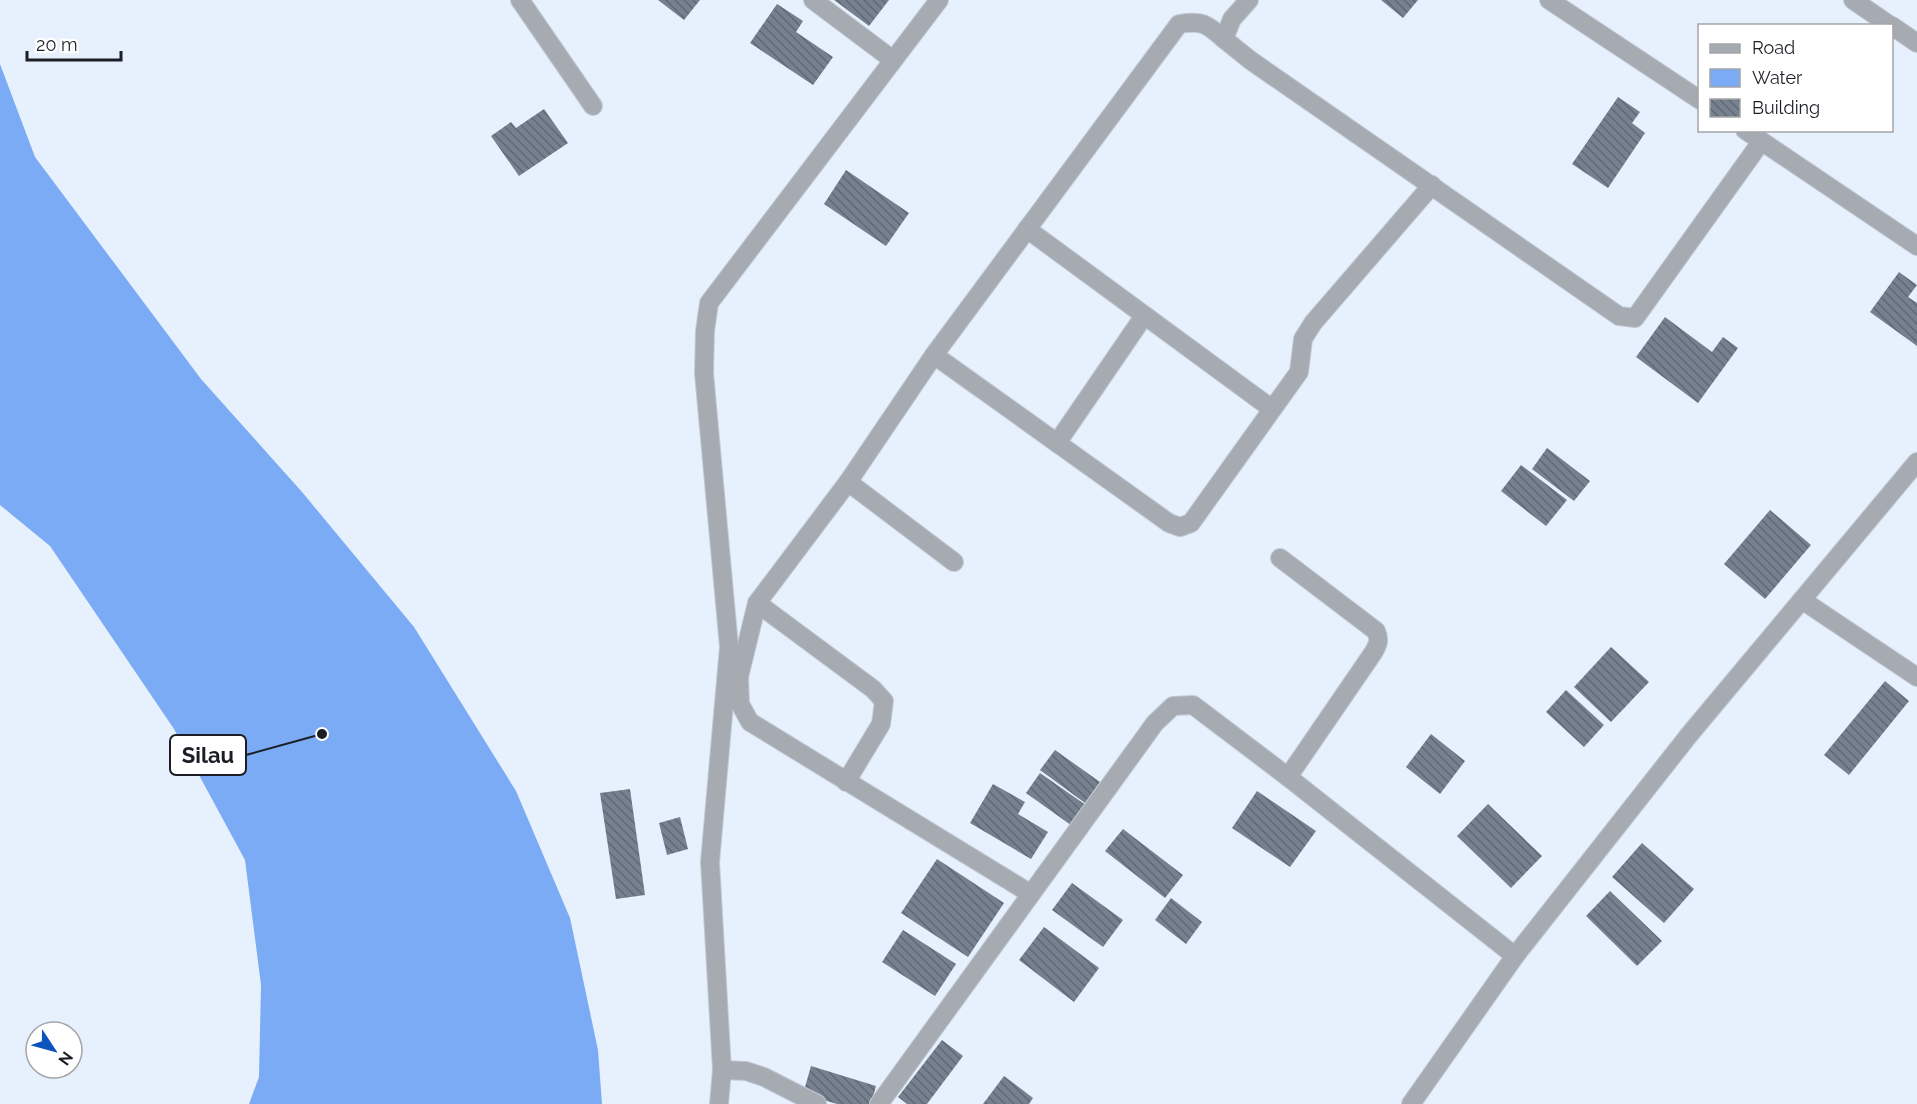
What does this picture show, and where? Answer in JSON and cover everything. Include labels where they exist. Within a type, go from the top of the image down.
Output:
[{"type":"street","points":[[520,0],[593,106]]},
{"type":"street","points":[[813,0],[893,60]]},
{"type":"street","points":[[719,1104],[723,1070],[710,862],[729,647],[704,373],[705,331],[709,303],[939,0]]},
{"type":"street","points":[[1224,39],[1232,19],[1249,0]]},
{"type":"street","points":[[1549,0],[1698,99]]},
{"type":"street","points":[[1853,0],[1888,24]]},
{"type":"street","points":[[1031,894],[750,722],[740,704],[739,676],[757,603],[848,482],[934,355],[1179,24],[1196,21],[1210,26],[1250,60],[1619,316],[1635,318],[1761,142]]},
{"type":"street","points":[[1893,27],[1917,43]]},
{"type":"street","points":[[1748,132],[1917,246]]},
{"type":"street","points":[[934,355],[1169,523],[1180,527],[1191,523],[1299,372],[1303,339],[1313,323],[1432,185]]},
{"type":"street","points":[[1027,229],[1272,409]]},
{"type":"street","points":[[1057,443],[1144,316]]},
{"type":"street","points":[[1412,1104],[1515,956],[1689,735],[1917,462]]},
{"type":"street","points":[[848,482],[954,562]]},
{"type":"street","points":[[1280,558],[1376,631],[1378,637],[1378,644],[1373,653],[1288,777]]},
{"type":"street","points":[[1802,600],[1917,677]]},
{"type":"street","points":[[757,603],[873,688],[884,701],[880,724],[846,782]]},
{"type":"street","points":[[879,1104],[1155,723],[1173,706],[1193,705],[1515,956]]},
{"type":"street","points":[[723,1070],[746,1071],[764,1077],[817,1104]]},
{"type":"water","points":[[0,64],[35,157],[201,379],[302,492],[414,627],[516,791],[570,918],[598,1050],[602,1104],[249,1104],[259,1077],[261,985],[245,860],[174,729],[50,546],[0,505]]},
{"type":"building","points":[[658,0],[700,0],[684,20]]},
{"type":"building","points":[[834,0],[889,0],[869,26]]},
{"type":"building","points":[[1381,0],[1418,0],[1403,18]]},
{"type":"building","points":[[777,4],[803,21],[796,32],[833,57],[813,85],[750,43]]},
{"type":"building","points":[[1618,97],[1640,112],[1632,123],[1645,133],[1608,188],[1572,164]]},
{"type":"building","points":[[544,109],[568,143],[519,176],[491,136],[511,122],[516,128]]},
{"type":"building","points":[[846,170],[909,213],[886,246],[824,204]]},
{"type":"building","points":[[1899,272],[1917,285],[1908,297],[1917,303],[1917,346],[1870,312]]},
{"type":"building","points":[[1665,317],[1712,352],[1723,337],[1738,348],[1698,403],[1636,357]]},
{"type":"building","points":[[1547,448],[1590,481],[1574,501],[1532,469]]},
{"type":"building","points":[[1521,465],[1567,500],[1546,526],[1501,491]]},
{"type":"building","points":[[1770,510],[1811,545],[1765,599],[1724,564]]},
{"type":"building","points":[[1611,647],[1649,682],[1611,722],[1574,687]]},
{"type":"building","points":[[1885,681],[1909,701],[1849,775],[1824,755]]},
{"type":"building","points":[[1566,690],[1604,725],[1584,747],[1546,712]]},
{"type":"building","points":[[1431,734],[1465,761],[1440,794],[1406,767]]},
{"type":"building","points":[[1055,750],[1100,782],[1085,803],[1040,770]]},
{"type":"building","points":[[1040,773],[1090,808],[1075,828],[1026,793]]},
{"type":"building","points":[[993,784],[1025,802],[1018,814],[1048,832],[1031,859],[970,823]]},
{"type":"building","points":[[630,789],[645,895],[616,899],[600,793]]},
{"type":"building","points":[[1257,791],[1316,831],[1290,867],[1232,828]]},
{"type":"building","points":[[1488,804],[1542,856],[1511,888],[1457,836]]},
{"type":"building","points":[[680,817],[688,849],[667,855],[659,823]]},
{"type":"building","points":[[1123,829],[1183,875],[1165,898],[1105,851]]},
{"type":"building","points":[[1642,843],[1694,889],[1664,923],[1612,877]]},
{"type":"building","points":[[937,859],[1004,903],[968,957],[901,913]]},
{"type":"building","points":[[1072,883],[1123,920],[1103,947],[1052,910]]},
{"type":"building","points":[[1610,891],[1662,941],[1637,966],[1586,916]]},
{"type":"building","points":[[1171,898],[1202,922],[1186,944],[1155,920]]},
{"type":"building","points":[[1044,927],[1099,968],[1074,1002],[1019,960]]},
{"type":"building","points":[[903,930],[956,964],[935,996],[882,962]]},
{"type":"building","points":[[942,1040],[963,1056],[927,1104],[907,1104],[898,1097]]},
{"type":"building","points":[[811,1066],[876,1086],[871,1104],[837,1104],[803,1094]]},
{"type":"building","points":[[1004,1076],[1033,1098],[1029,1104],[983,1104]]},
{"type":"place","name":"Silau","points":[[322,734]]}]
